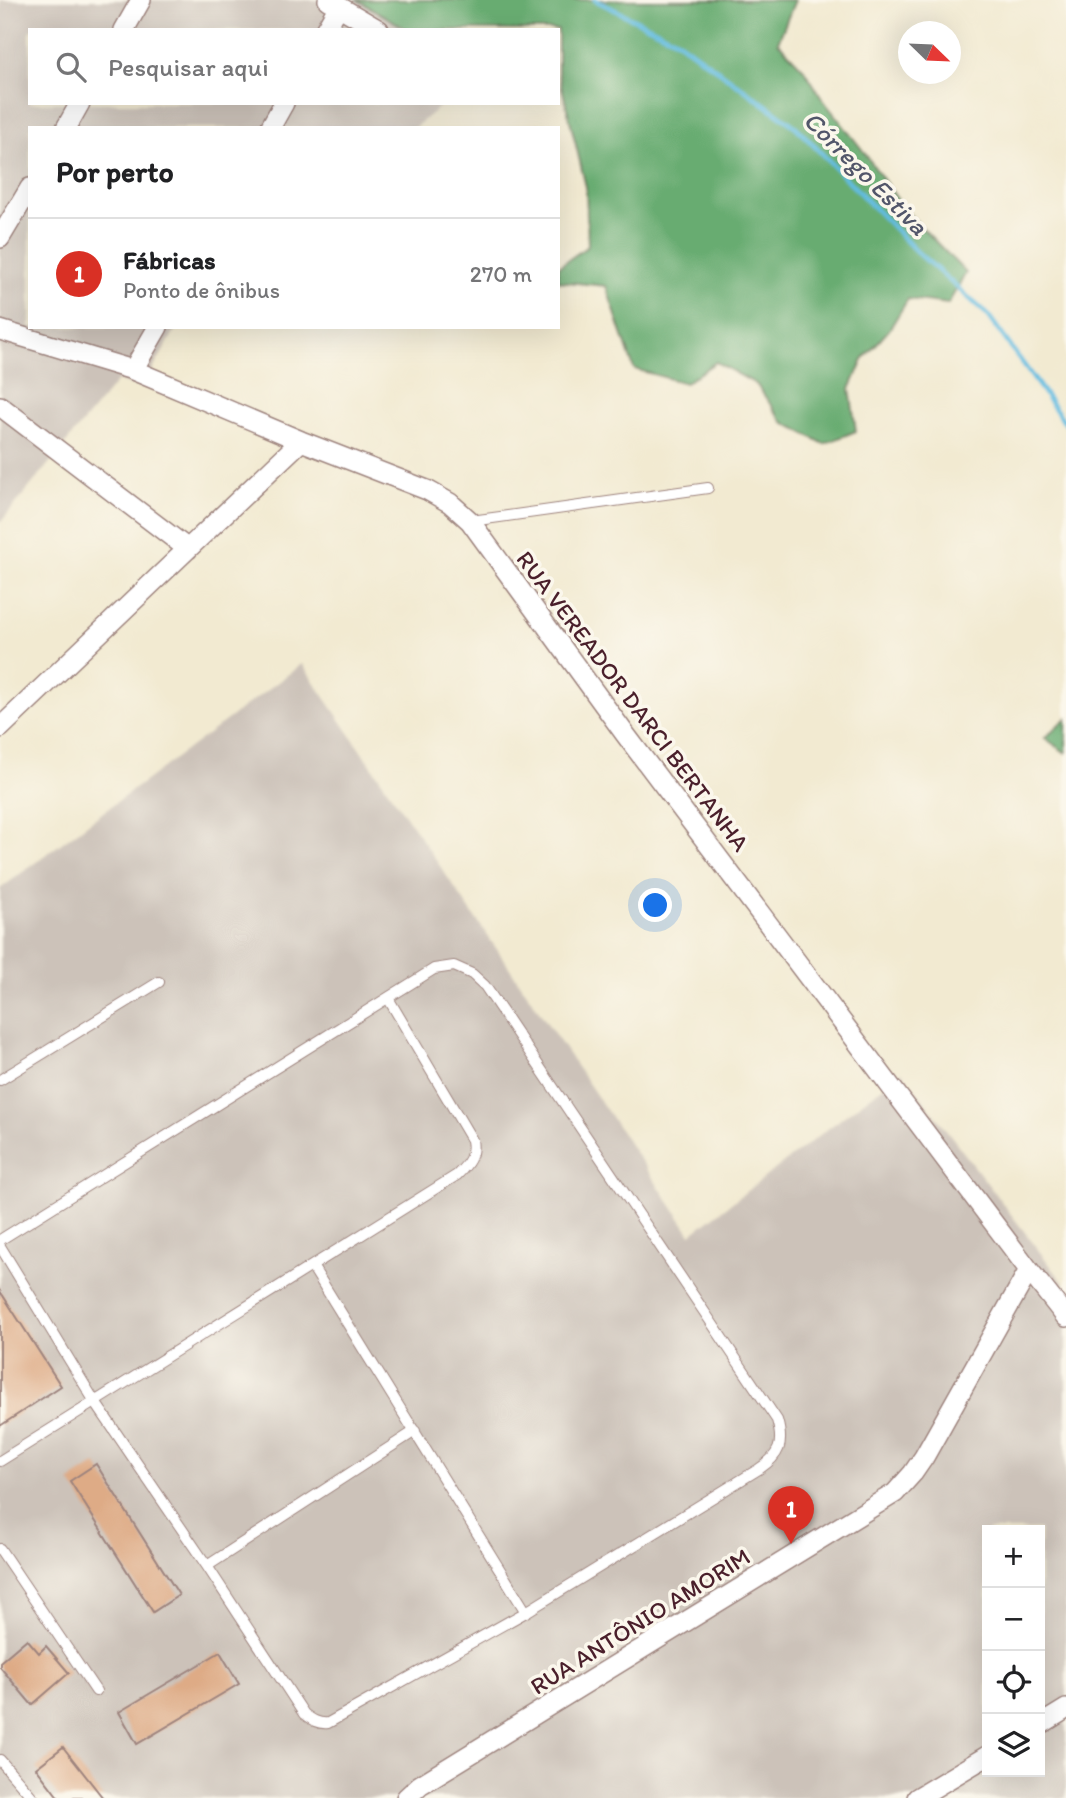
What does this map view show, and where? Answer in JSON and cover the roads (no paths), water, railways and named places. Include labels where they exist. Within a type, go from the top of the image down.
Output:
[{"type":"street","points":[[125,28],[141,0]]},
{"type":"street","points":[[326,28],[334,3],[376,28]]},
{"type":"street","points":[[67,126],[79,105]]},
{"type":"street","points":[[271,126],[283,105]]},
{"type":"street","points":[[0,238],[28,191]]},
{"type":"street","points":[[134,370],[157,329]]},
{"type":"street","name":"RUA VEREADOR DARCI BERTANHA","points":[[0,330],[134,370],[301,441],[427,490],[450,503],[470,521],[625,734],[1066,1317]]},
{"type":"street","points":[[0,406],[188,549]]},
{"type":"street","points":[[0,728],[301,441]]},
{"type":"street","name":"RUA ANTÔNIO AMORIM","points":[[406,1798],[420,1784],[895,1493],[924,1457],[1029,1270]]},
{"type":"street","points":[[1045,1722],[1066,1709]]},
{"type":"street","points":[[917,1798],[982,1759]]},
{"type":"lane","points":[[470,521],[708,488]]},
{"type":"lane","points":[[0,1240],[434,969],[454,966],[472,974],[485,986],[777,1420],[781,1433],[780,1448],[771,1462],[526,1612],[328,1723],[321,1724],[304,1714],[95,1402],[0,1246]]},
{"type":"lane","points":[[0,1080],[159,982]]},
{"type":"lane","points":[[0,1461],[457,1175],[468,1164],[473,1149],[472,1140],[388,998]]},
{"type":"lane","points":[[312,1266],[526,1612]]},
{"type":"lane","points":[[206,1566],[415,1431]]},
{"type":"lane","points":[[0,1549],[96,1691]]},
{"type":"lane","points":[[0,1760],[33,1798]]},
{"type":"waterway","name":"Córrego Estiva","points":[[595,0],[676,40],[796,127],[916,251],[988,315],[1066,424]]},
{"type":"place","name":"Fábricas","points":[[791,1544]]}]
